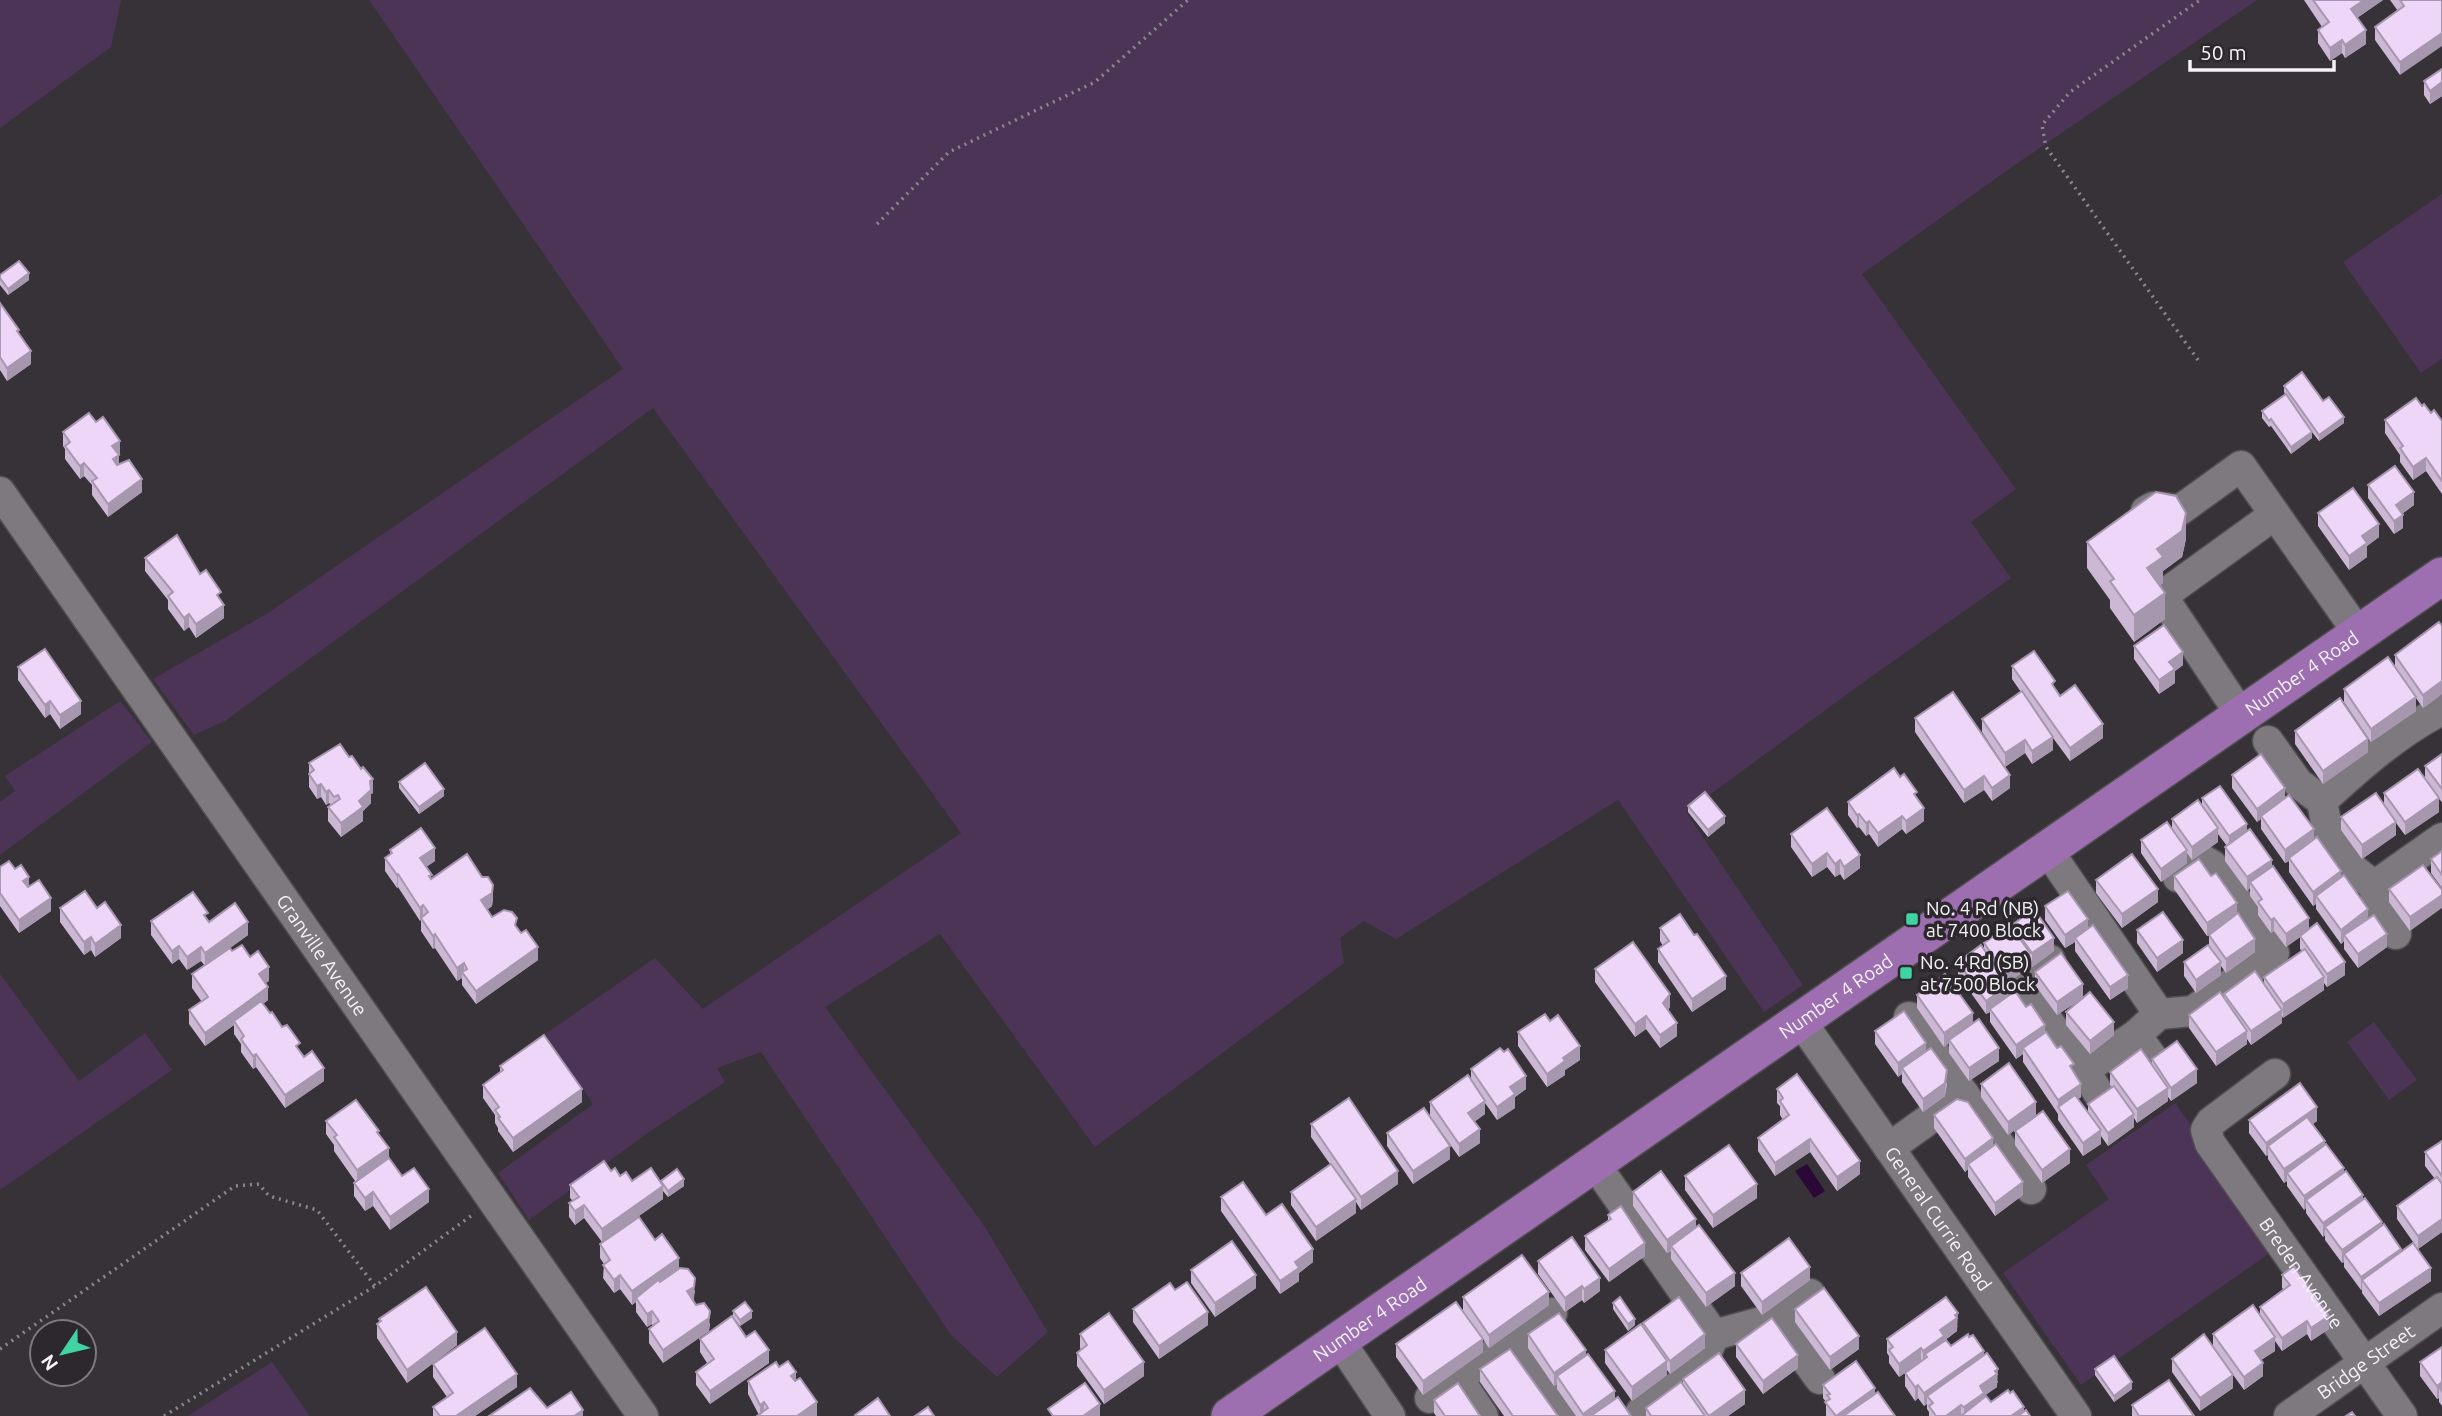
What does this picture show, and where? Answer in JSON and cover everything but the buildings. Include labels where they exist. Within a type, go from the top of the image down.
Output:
[{"type":"main road","name":"Number 4 Road","points":[[1230,1416],[2442,576]]},
{"type":"street","points":[[2120,530],[2153,507],[2180,510],[2241,466],[2359,634]]},
{"type":"street","name":"Granville Avenue","points":[[0,492],[643,1416]]},
{"type":"street","points":[[2241,715],[2162,596],[2274,515]]},
{"type":"street","points":[[2322,802],[2352,774],[2424,719],[2442,710]]},
{"type":"street","points":[[2268,741],[2298,783],[2322,802],[2328,833],[2353,869],[2374,886],[2378,905],[2396,934]]},
{"type":"street","points":[[2374,886],[2442,838]]},
{"type":"street","points":[[2046,849],[2159,1014]]},
{"type":"street","points":[[2050,960],[2019,982],[2092,1082],[2159,1014],[2193,1011],[2274,953],[2212,864],[2203,860],[2178,877]]},
{"type":"street","points":[[1909,1017],[2031,1189]]},
{"type":"street","name":"General Currie Road","points":[[1800,1020],[2077,1416]]},
{"type":"street","points":[[2136,1035],[2158,1066]]},
{"type":"street","name":"Breden Avenue","points":[[2275,1074],[2211,1122],[2206,1130],[2210,1143],[2402,1416]]},
{"type":"street","points":[[1889,1147],[1964,1094]]},
{"type":"street","points":[[1595,1164],[1714,1335]]},
{"type":"street","points":[[1714,1335],[1776,1318],[1810,1294]]},
{"type":"street","name":"Bridge Street","points":[[2290,1416],[2442,1308]]},
{"type":"street","points":[[1430,1398],[1552,1313]]},
{"type":"street","points":[[1776,1318],[1820,1379]]},
{"type":"street","points":[[1641,1412],[1699,1371],[1714,1335]]},
{"type":"street","points":[[1339,1340],[1390,1416]]},
{"type":"street","points":[[1510,1343],[1561,1416]]},
{"type":"street","points":[[1458,1380],[1483,1416]]},
{"type":"path","points":[[877,225],[949,152],[1095,82],[1188,0]]},
{"type":"path","points":[[2198,360],[2046,147],[2042,125],[2070,92],[2200,0]]},
{"type":"path","points":[[0,1349],[235,1185],[259,1184],[269,1196],[317,1210],[375,1286]]},
{"type":"path","points":[[164,1416],[375,1286],[493,1200]]},
{"type":"shaded area","points":[[0,0],[121,0],[111,47],[0,128]]},
{"type":"shaded area","points":[[369,0],[2257,0],[2009,169],[1862,274],[2016,489],[1971,522],[2011,578],[1686,812],[1803,985],[1764,1012],[1618,800],[1396,939],[1364,921],[1340,938],[1344,963],[1095,1147],[940,934],[825,1007],[985,1227],[1048,1332],[997,1377],[951,1335],[761,1052],[717,1068],[725,1082],[649,1132],[529,1220],[498,1173],[593,1104],[545,1034],[655,958],[703,1009],[961,833],[653,408],[225,721],[194,735],[153,679],[268,613],[623,369]]},
{"type":"shaded area","points":[[2442,194],[2442,359],[2421,373],[2343,262]]},
{"type":"shaded area","points":[[120,701],[152,742],[0,855],[0,802],[15,791],[5,776]]},
{"type":"shaded area","points":[[0,974],[79,1081],[145,1033],[172,1070],[0,1190]]},
{"type":"shaded area","points":[[2374,1022],[2417,1080],[2389,1100],[2347,1042]]},
{"type":"shaded area","points":[[2175,1103],[2277,1248],[2081,1385],[2003,1273],[2109,1199],[2086,1165]]},
{"type":"shaded area","points":[[1807,1164],[1825,1191],[1814,1198],[1795,1171]]},
{"type":"shaded area","points":[[272,1362],[310,1416],[188,1416]]},
{"type":"place","name":"No. 4 Rd (NB) at 7400 Block","points":[[1912,919]]},
{"type":"place","name":"No. 4 Rd (SB) at 7500 Block","points":[[1906,973]]}]
